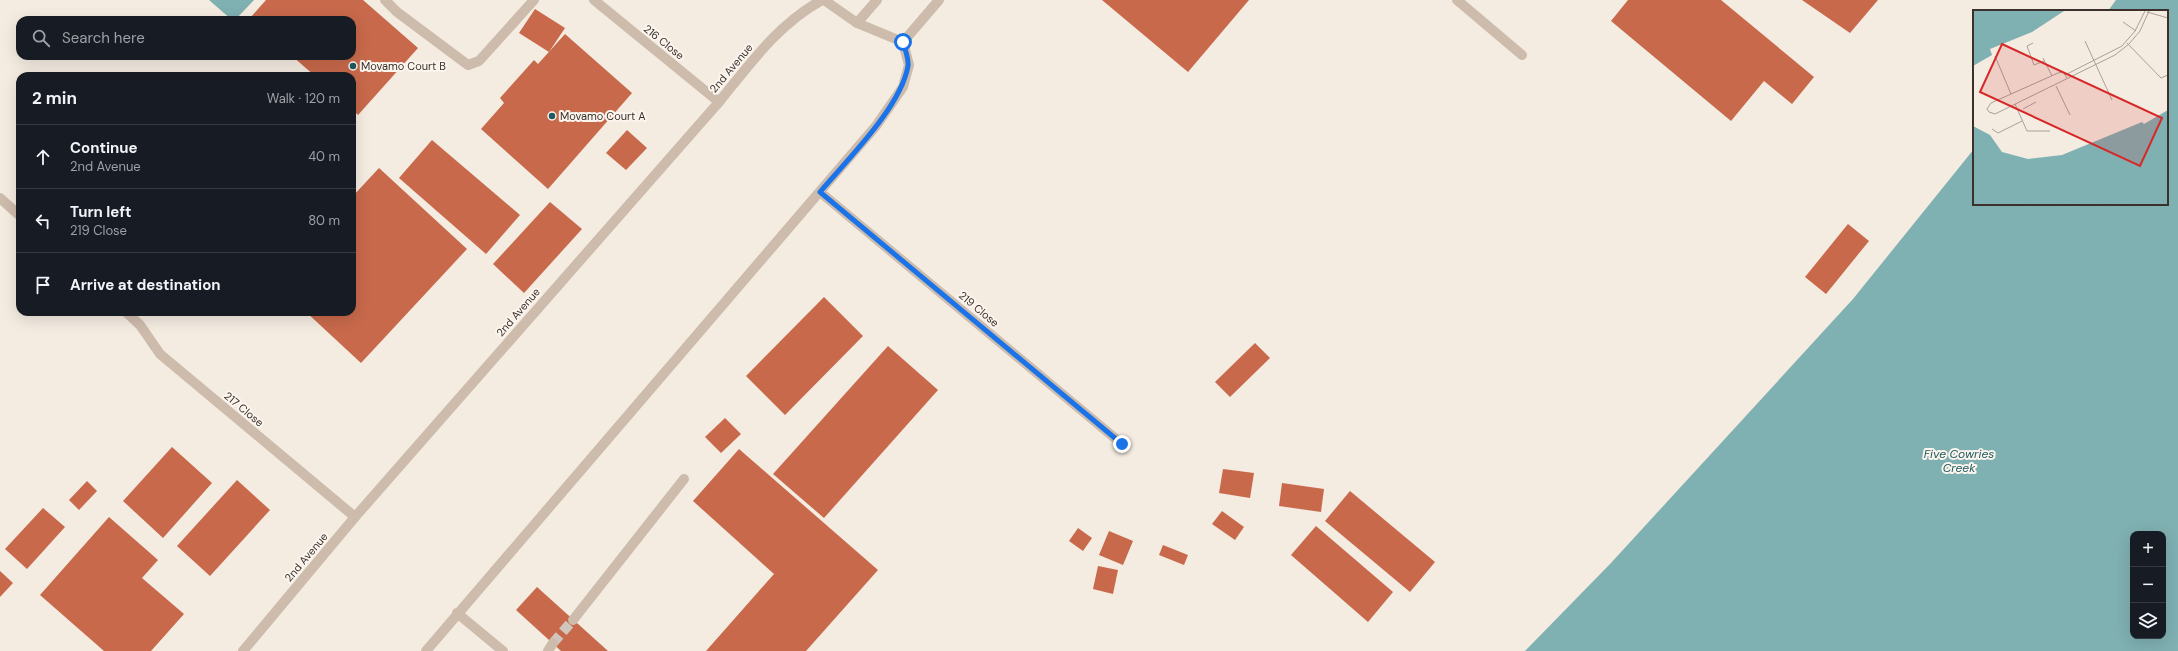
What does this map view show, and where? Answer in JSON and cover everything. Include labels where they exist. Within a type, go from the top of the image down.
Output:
[{"type":"street","points":[[385,0],[397,12],[468,65],[479,61],[534,0]]},
{"type":"street","name":"216 Close","points":[[594,0],[718,102]]},
{"type":"street","name":"2nd Avenue","points":[[243,651],[355,517],[718,102],[772,38],[802,11],[823,0],[857,23],[903,42]]},
{"type":"street","points":[[857,23],[877,0]]},
{"type":"street","points":[[426,651],[876,126],[903,86],[908,64],[903,42],[939,0]]},
{"type":"street","points":[[1457,0],[1522,54]]},
{"type":"street","name":"219 Close","points":[[820,192],[1122,444]]},
{"type":"street","points":[[0,198],[16,212]]},
{"type":"street","name":"217 Close","points":[[130,316],[140,325],[160,354],[355,517]]},
{"type":"street","points":[[573,620],[684,479]]},
{"type":"street","points":[[457,613],[502,651]]},
{"type":"water","points":[[209,0],[254,0],[239,16],[227,16]]},
{"type":"water","name":"Five Cowries Creek","points":[[2116,0],[2178,0],[2178,651],[1525,651],[1611,563],[1853,299],[1973,150],[1973,205],[2168,205],[2168,10],[2109,10]]},
{"type":"building","name":"Movamo Court B","points":[[266,0],[363,0],[418,48],[358,115],[356,113],[356,72],[310,72],[297,60],[356,60],[356,16],[252,16]]},
{"type":"building","points":[[1102,0],[1249,0],[1188,72]]},
{"type":"building","points":[[1628,0],[1721,0],[1814,77],[1792,104],[1764,81],[1731,121],[1611,21]]},
{"type":"building","points":[[1802,0],[1878,0],[1850,33]]},
{"type":"building","points":[[535,9],[565,28],[549,52],[519,33]]},
{"type":"building","name":"Movamo Court A","points":[[565,34],[632,93],[548,189],[481,129],[504,103],[500,98],[534,60],[538,64]]},
{"type":"building","points":[[627,130],[647,148],[626,170],[606,153]]},
{"type":"building","points":[[432,140],[520,215],[486,254],[399,178]]},
{"type":"building","points":[[379,168],[467,249],[361,363],[310,316],[356,316],[356,193]]},
{"type":"building","points":[[550,202],[582,229],[524,293],[493,264]]},
{"type":"building","points":[[1848,224],[1869,241],[1826,294],[1805,277]]},
{"type":"building","points":[[824,297],[863,336],[785,415],[746,376]]},
{"type":"building","points":[[1255,343],[1270,358],[1230,397],[1215,382]]},
{"type":"building","points":[[888,346],[938,390],[824,518],[773,474]]},
{"type":"building","points":[[725,418],[741,434],[721,453],[705,437]]},
{"type":"building","points":[[172,447],[212,483],[163,538],[123,501]]},
{"type":"building","points":[[739,449],[878,570],[806,651],[706,651],[774,574],[693,501]]},
{"type":"building","points":[[1223,469],[1254,473],[1250,498],[1219,493]]},
{"type":"building","points":[[237,480],[270,510],[210,576],[177,546]]},
{"type":"building","points":[[87,481],[97,491],[79,510],[69,500]]},
{"type":"building","points":[[1282,483],[1324,489],[1321,512],[1279,506]]},
{"type":"building","points":[[1350,491],[1435,562],[1410,592],[1325,521]]},
{"type":"building","points":[[43,508],[65,527],[27,569],[5,549]]},
{"type":"building","points":[[1222,511],[1244,527],[1235,540],[1212,524]]},
{"type":"building","points":[[109,517],[158,560],[142,578],[184,614],[151,651],[104,651],[40,595]]},
{"type":"building","points":[[1316,526],[1393,592],[1368,622],[1291,555]]},
{"type":"building","points":[[1078,528],[1092,538],[1083,551],[1069,541]]},
{"type":"building","points":[[1109,531],[1133,541],[1123,565],[1099,555]]},
{"type":"building","points":[[1163,545],[1188,555],[1184,565],[1159,555]]},
{"type":"building","points":[[1098,566],[1118,570],[1113,594],[1093,589]]},
{"type":"building","points":[[0,571],[13,583],[0,597]]},
{"type":"building","points":[[537,587],[608,651],[561,651],[516,610]]},
{"type":"tunnel","points":[[553,643],[573,620]]},
{"type":"place","name":"Movamo Court B","points":[[353,66]]},
{"type":"place","name":"Movamo Court A","points":[[552,116]]},
{"type":"route","points":[[903,42],[908,64],[903,86],[876,126],[820,192],[1122,444]]}]
